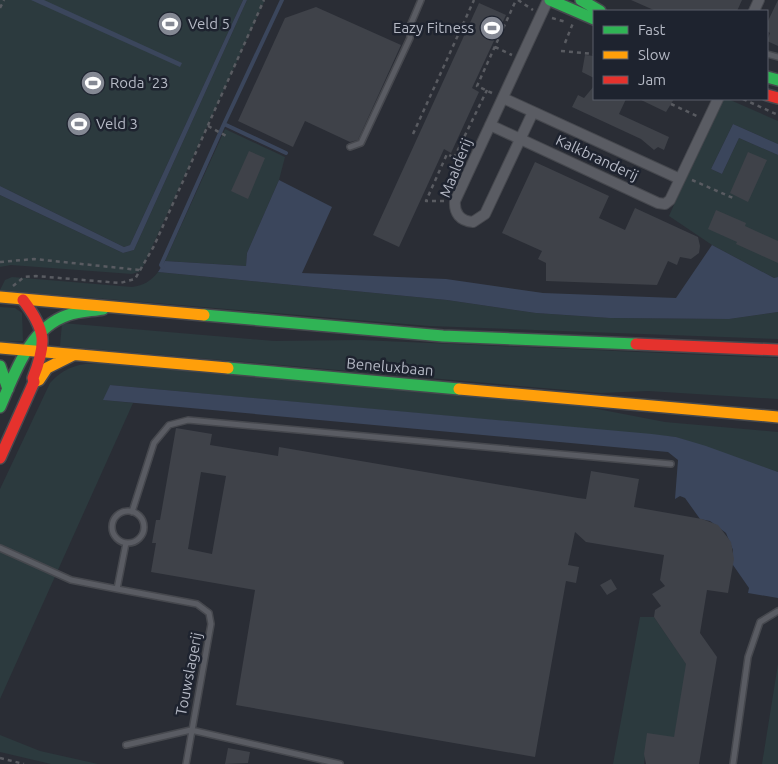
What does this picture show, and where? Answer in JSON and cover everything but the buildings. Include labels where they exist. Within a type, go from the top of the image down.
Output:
[{"type":"main road","points":[[549,0],[596,10]]},
{"type":"main road","points":[[581,0],[596,10]]},
{"type":"main road","points":[[3,297],[443,336],[778,350]]},
{"type":"main road","points":[[0,458],[34,382],[33,378],[44,352],[42,330],[34,312],[23,300]]},
{"type":"main road","points":[[0,407],[28,350],[42,330],[67,315],[113,307]]},
{"type":"main road","name":"Beneluxbaan","points":[[0,348],[778,417]]},
{"type":"main road","points":[[34,382],[39,380],[47,368],[74,354]]},
{"type":"main road","points":[[0,366],[8,389]]},
{"type":"street","name":"Maalderij","points":[[533,112],[482,218],[473,222],[463,220],[455,210],[455,201],[549,0]]},
{"type":"street","name":"Kalkbranderij","points":[[503,98],[681,178]]},
{"type":"street","name":"Kalkbranderij","points":[[490,125],[658,203],[665,204],[670,200],[718,100]]},
{"type":"lane","points":[[350,147],[361,143],[410,38],[410,26],[421,0]]},
{"type":"lane","points":[[132,512],[154,443],[168,425],[188,420],[671,464]]},
{"type":"lane","points":[[132,512],[142,520],[143,532],[136,541],[126,543],[115,536],[113,522],[119,514],[132,512]]},
{"type":"lane","points":[[0,548],[71,580],[116,589],[126,543]]},
{"type":"lane","name":"Touwslagerij","points":[[116,589],[197,604],[209,613],[211,624],[186,764]]},
{"type":"lane","points":[[734,764],[748,656],[760,622],[778,612]]},
{"type":"lane","points":[[126,745],[191,730],[340,764]]},
{"type":"path","points":[[0,8],[4,0]]},
{"type":"path","points":[[3,297],[15,283],[24,277],[120,283],[135,280],[154,246],[264,0]]},
{"type":"path","points":[[413,134],[474,0]]},
{"type":"path","points":[[503,98],[477,86],[517,0],[542,13],[573,24]]},
{"type":"path","points":[[495,47],[521,59]]},
{"type":"path","points":[[561,51],[593,54]]},
{"type":"path","points":[[454,158],[487,90]]},
{"type":"path","points":[[671,104],[707,121]]},
{"type":"path","points":[[208,126],[228,137]]},
{"type":"path","points":[[455,201],[426,201],[447,154],[471,166]]},
{"type":"path","points":[[681,178],[733,198]]},
{"type":"path","points":[[0,262],[34,259],[140,270]]},
{"type":"path","points":[[0,758],[24,764]]},
{"type":"shaded area","name":"Roda '23","points":[[0,0],[243,0],[130,245],[124,247],[0,186]]},
{"type":"shaded area","points":[[247,0],[265,0],[141,271],[132,274],[11,265],[0,267],[0,195],[123,253],[134,250]]},
{"type":"shaded area","points":[[721,100],[730,100],[778,121],[778,144],[733,124],[711,169],[722,174],[739,138],[778,155],[778,277],[774,278],[712,245],[669,216]]},
{"type":"shaded area","points":[[225,129],[285,157],[279,180],[247,253],[246,266],[165,261]]},
{"type":"shaded area","points":[[158,272],[447,300],[536,313],[610,318],[729,319],[778,312],[778,339],[429,326],[0,290],[5,280],[12,277],[132,287],[146,282]]},
{"type":"shaded area","points":[[0,307],[15,308],[22,313],[23,341],[0,342]]},
{"type":"shaded area","points":[[62,323],[274,341],[361,340],[778,358],[778,399],[648,391],[601,393],[60,346]]},
{"type":"shaded area","points":[[98,363],[582,406],[665,422],[778,432],[778,472],[676,437],[110,385],[104,400],[133,403],[0,699],[0,489],[50,383],[61,373],[72,367]]},
{"type":"shaded area","points":[[640,617],[654,617],[687,665],[673,746],[647,742],[644,764],[613,764]]},
{"type":"shaded area","points":[[778,664],[778,764],[762,764]]},
{"type":"shaded area","points":[[0,735],[40,751],[98,764],[51,764],[0,752]]},
{"type":"water","points":[[31,0],[44,0],[182,63],[180,67]]},
{"type":"water","points":[[243,0],[247,0],[134,250],[123,253],[0,195],[0,186],[124,247],[130,245]]},
{"type":"water","points":[[733,124],[778,144],[778,155],[739,138],[722,174],[711,169]]},
{"type":"water","points":[[279,180],[332,207],[302,273],[446,279],[543,293],[676,298],[712,245],[774,278],[778,277],[778,312],[729,319],[610,318],[536,313],[447,300],[158,272],[165,261],[246,266],[247,253]]},
{"type":"water","points":[[110,385],[652,434],[676,437],[706,446],[778,472],[778,598],[748,593],[749,588],[733,565],[733,550],[726,533],[710,521],[700,519],[685,498],[680,496],[675,499],[678,460],[668,452],[103,400]]},
{"type":"waterway","points":[[282,0],[224,124],[286,153]]},
{"type":"waterway","points":[[163,268],[161,265],[224,124]]},
{"type":"traffic: fast","points":[[550,0],[593,19]]},
{"type":"traffic: fast","points":[[581,0],[598,10]]},
{"type":"traffic: fast","points":[[768,77],[778,80]]},
{"type":"traffic: fast","points":[[0,407],[25,353],[43,330],[54,321],[68,315],[103,309]]},
{"type":"traffic: fast","points":[[204,315],[443,336],[636,344]]},
{"type":"traffic: fast","points":[[0,366],[8,389]]},
{"type":"traffic: fast","points":[[228,368],[459,389]]},
{"type":"traffic: slow","points":[[0,297],[204,315]]},
{"type":"traffic: slow","points":[[0,348],[228,368]]},
{"type":"traffic: slow","points":[[34,382],[39,380],[47,368],[73,355]]},
{"type":"traffic: slow","points":[[459,389],[778,417]]},
{"type":"traffic: jam","points":[[768,95],[778,98]]},
{"type":"traffic: jam","points":[[0,458],[34,382],[33,378],[41,355],[42,337],[40,329],[23,300]]},
{"type":"traffic: jam","points":[[636,344],[778,350]]},
{"type":"place","name":"Veld 5","points":[[170,24]]},
{"type":"place","name":"Eazy Fitness","points":[[492,28]]},
{"type":"place","name":"Roda '23","points":[[93,83]]},
{"type":"place","name":"Veld 3","points":[[79,124]]}]
